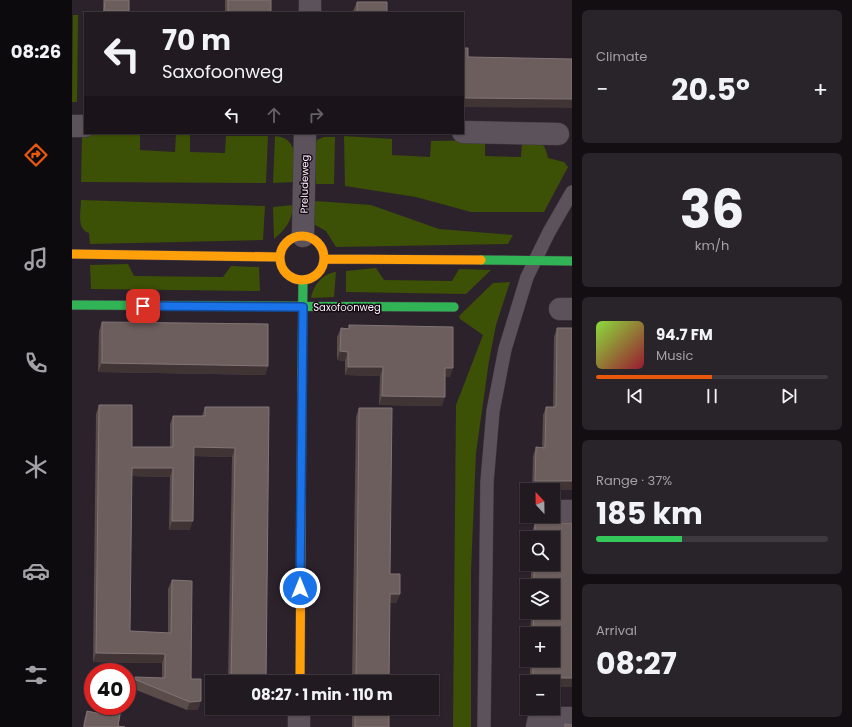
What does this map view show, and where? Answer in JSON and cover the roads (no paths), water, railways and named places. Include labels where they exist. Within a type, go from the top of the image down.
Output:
[{"type":"street","points":[[310,0],[310,12]]},
{"type":"street","points":[[72,126],[84,126]]},
{"type":"street","points":[[464,132],[558,134]]},
{"type":"street","name":"Preludeweg","points":[[303,236],[305,134]]},
{"type":"street","points":[[303,236],[314,239],[319,243],[325,259],[318,274],[303,280],[293,278],[285,271],[280,257],[286,243],[294,237],[303,236]]},
{"type":"street","points":[[72,254],[280,257]]},
{"type":"street","points":[[325,259],[572,260]]},
{"type":"street","points":[[300,675],[303,280]]},
{"type":"street","name":"Saxofoonweg","points":[[72,305],[454,307]]},
{"type":"street","points":[[560,511],[572,511]]},
{"type":"street","points":[[299,727],[300,715]]},
{"type":"street","points":[[537,727],[539,718],[572,718]]},
{"type":"lane","points":[[484,727],[487,482],[493,411],[505,349],[527,277],[537,260],[549,232],[572,192]]}]
